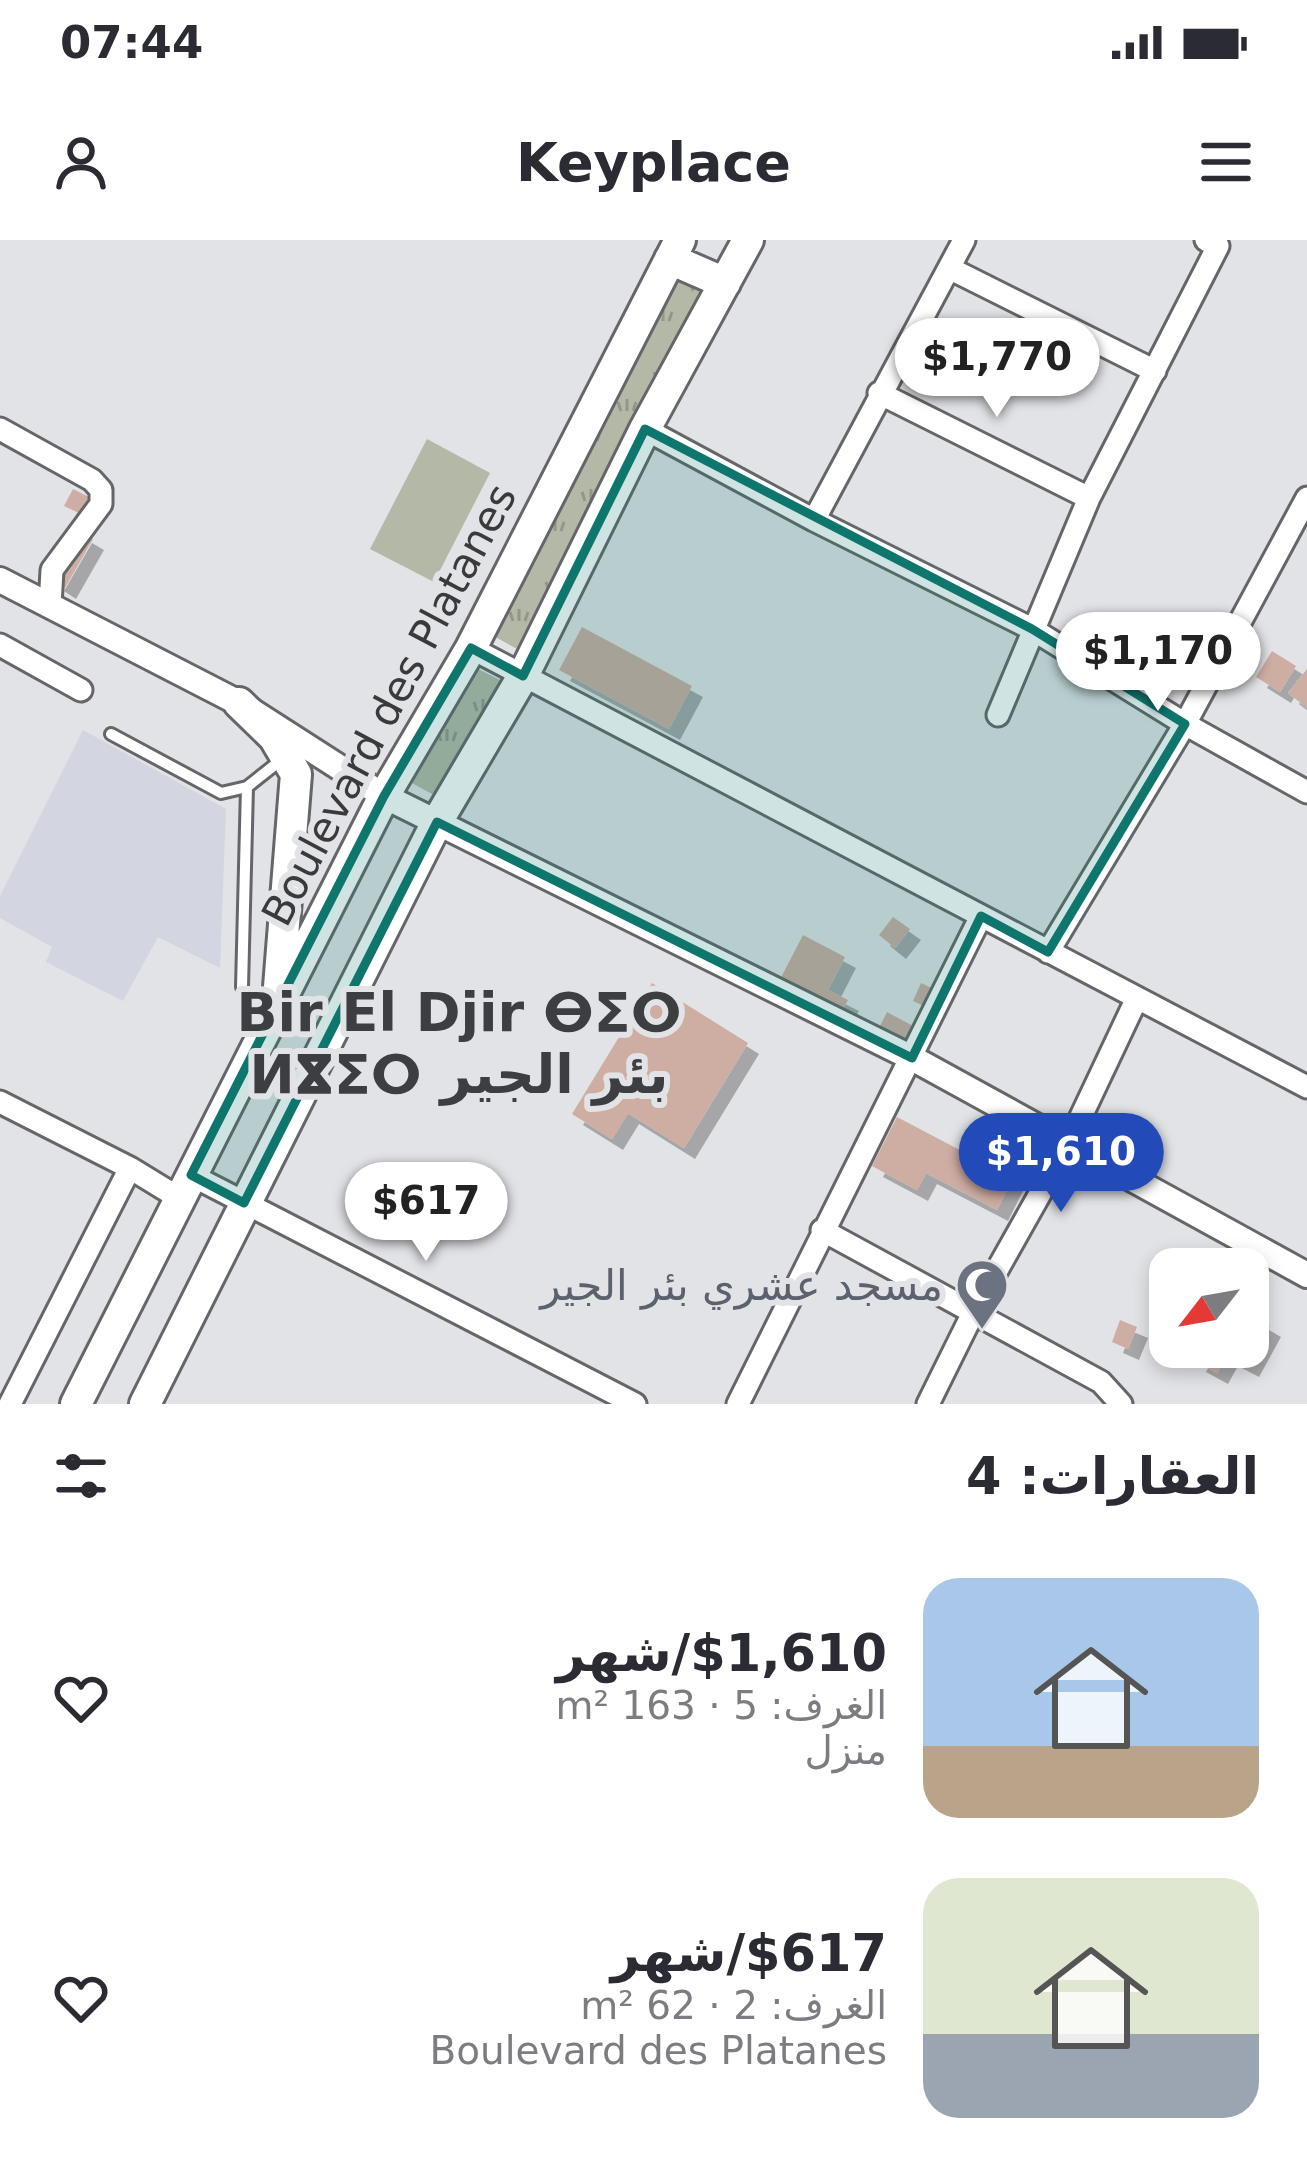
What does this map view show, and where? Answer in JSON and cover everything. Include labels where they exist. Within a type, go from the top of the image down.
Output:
[{"type":"main road","points":[[145,1404],[437,822],[523,676],[645,429],[748,240]]},
{"type":"main road","points":[[675,249],[725,283]]},
{"type":"main road","name":"Boulevard des Platanes","points":[[76,1404],[384,796],[471,648],[675,249]]},
{"type":"main road","points":[[238,703],[287,755],[296,774],[278,1003]]},
{"type":"street","points":[[814,520],[964,240]]},
{"type":"street","points":[[998,715],[1089,498],[1218,246],[1205,240]]},
{"type":"street","points":[[949,268],[1155,371]]},
{"type":"street","points":[[879,393],[1089,498]]},
{"type":"street","points":[[0,429],[92,480],[101,490],[101,504],[52,570],[50,606]]},
{"type":"street","points":[[645,429],[814,520],[1032,628],[1185,724],[1307,792]]},
{"type":"street","points":[[1048,952],[1185,724],[1307,498]]},
{"type":"street","points":[[0,580],[238,703],[384,796],[912,1058],[1307,1275]]},
{"type":"street","points":[[0,645],[81,690]]},
{"type":"street","points":[[471,648],[1307,1087]]},
{"type":"street","points":[[738,1404],[981,916]]},
{"type":"street","points":[[928,1404],[1068,1144],[1137,998]]},
{"type":"street","points":[[0,1102],[130,1168],[244,1203],[635,1404]]},
{"type":"street","points":[[10,1404],[130,1168]]},
{"type":"street","points":[[822,1230],[1101,1382],[1121,1404]]},
{"type":"lane","points":[[111,734],[221,793],[248,788],[287,755]]},
{"type":"lane","points":[[242,987],[248,788]]},
{"type":"highlighted area","points":[[645,429],[1032,629],[1185,724],[1048,952],[981,916],[912,1058],[437,822],[244,1203],[191,1175],[384,796],[471,648],[523,676]]},
{"type":"shaded area","points":[[83,730],[226,809],[220,968],[158,937],[123,1001],[46,962],[52,947],[0,918],[0,896]]},
{"type":"green space","points":[[677,273],[708,289],[519,650],[488,633]]},
{"type":"green space","points":[[427,439],[490,473],[434,582],[370,549]]},
{"type":"green space","points":[[470,665],[504,682],[443,800],[410,782]]},
{"type":"building","points":[[73,489],[89,497],[81,514],[64,506]]},
{"type":"building","points":[[81,532],[93,539],[65,588],[53,580]]},
{"type":"building","points":[[582,627],[692,686],[669,729],[559,670]]},
{"type":"building","points":[[1272,651],[1296,666],[1280,692],[1256,677]]},
{"type":"building","points":[[1307,669],[1307,708],[1288,693]]},
{"type":"building","points":[[893,917],[910,929],[895,948],[879,935]]},
{"type":"building","points":[[803,935],[845,957],[828,990],[848,1000],[837,1020],[776,987]]},
{"type":"building","points":[[652,983],[748,1043],[684,1148],[628,1113],[612,1139],[572,1114]]},
{"type":"building","points":[[921,983],[936,990],[928,1008],[913,1001]]},
{"type":"building","points":[[887,1012],[915,1027],[905,1049],[876,1034]]},
{"type":"building","points":[[897,1117],[1013,1178],[997,1210],[926,1173],[917,1190],[872,1166]]},
{"type":"building","points":[[1120,1320],[1137,1327],[1128,1349],[1112,1342]]},
{"type":"place","name":"مسجد عشري بئر الجير","points":[[982,1331]]},
{"type":"district","name":"Bir El Djir ⴱⵉⵔ ⵍⴵⵉⵔ بئر الجير","points":[[459,1043]]}]
